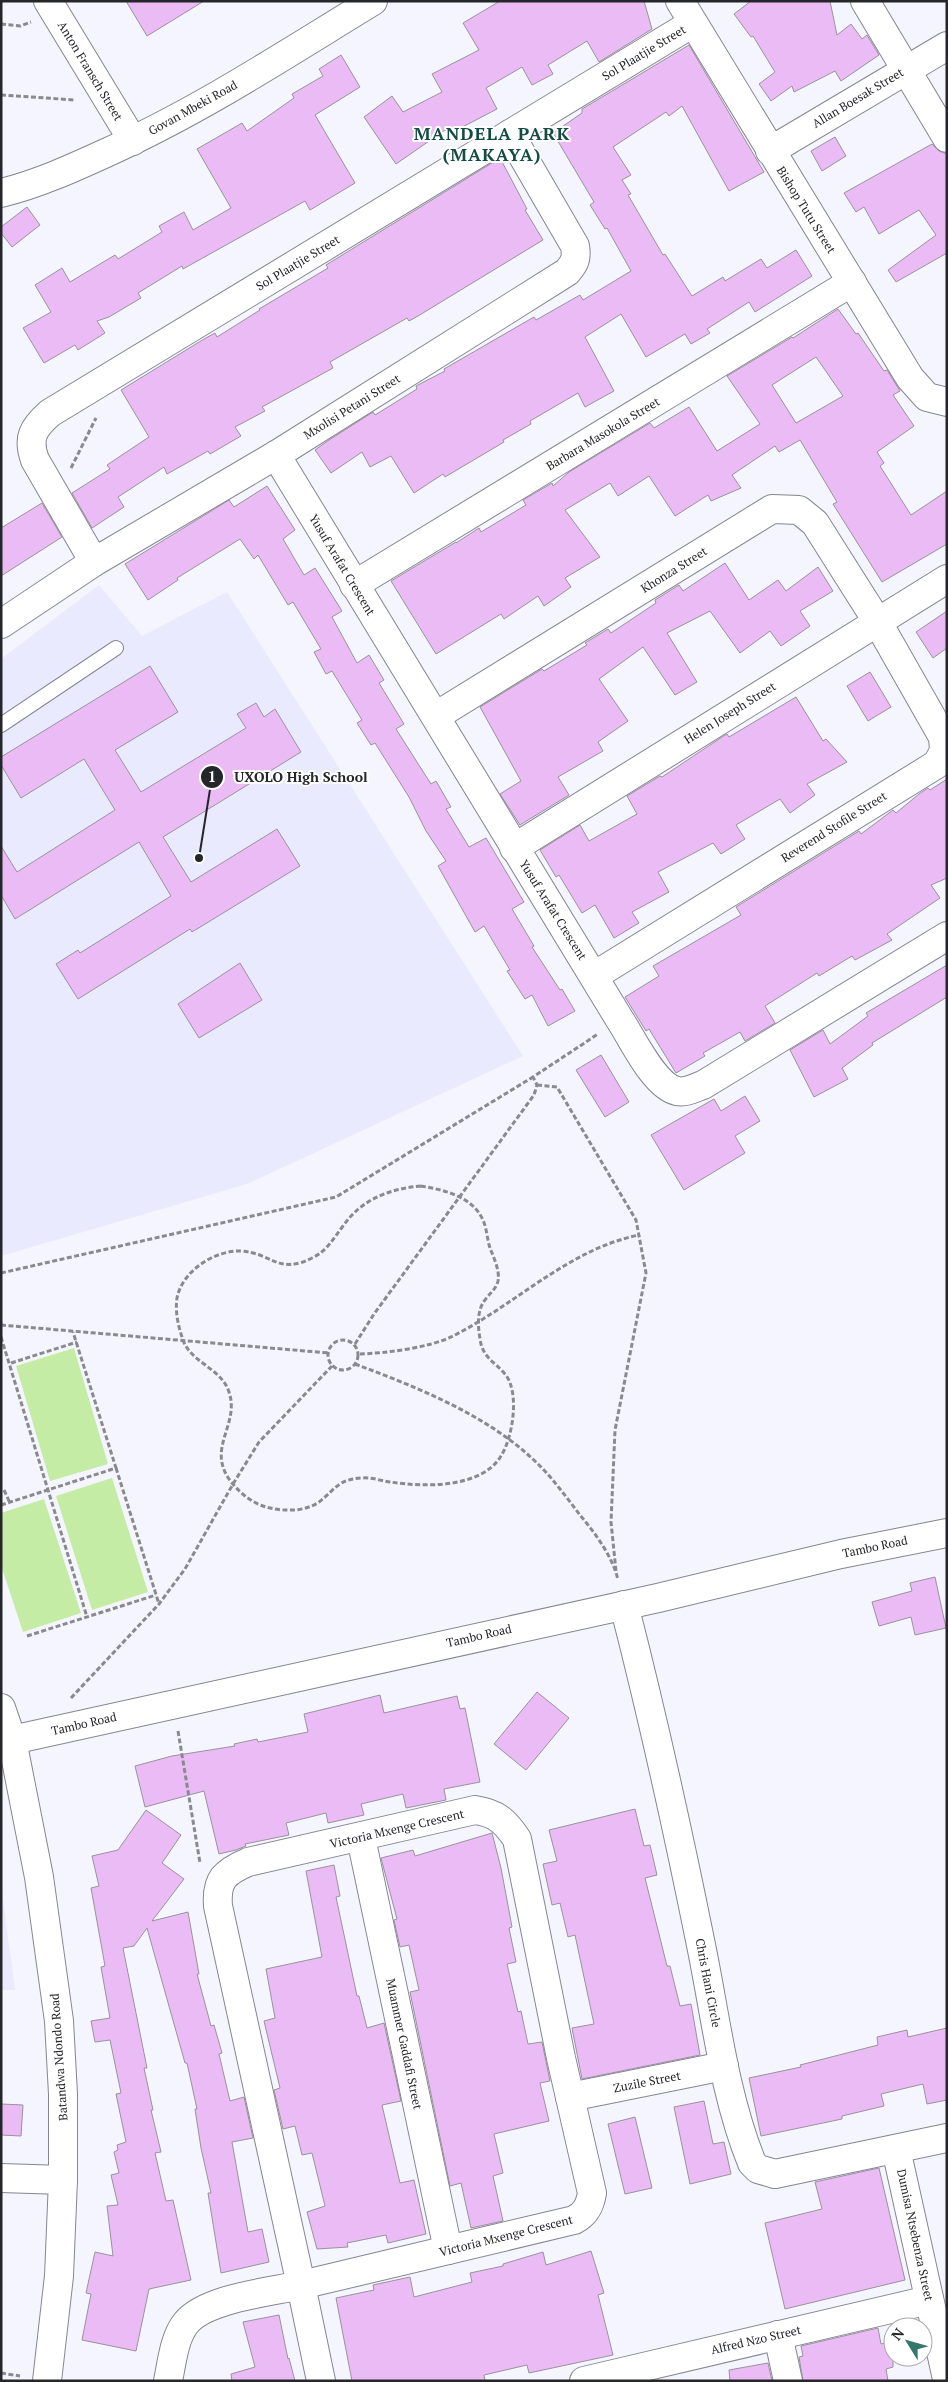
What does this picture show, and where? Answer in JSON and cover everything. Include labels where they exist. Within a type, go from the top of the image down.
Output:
[{"type":"street","name":"Anton Fransch Street","points":[[48,1],[133,141]]},
{"type":"street","name":"Govan Mbeki Road","points":[[1,193],[21,188],[77,166],[133,141],[203,104],[373,1]]},
{"type":"street","points":[[864,1],[947,138]]},
{"type":"street","name":"Sol Plaatjie Street","points":[[94,562],[35,460],[31,449],[32,434],[39,423],[50,413],[510,134],[687,12]]},
{"type":"street","name":"Bishop Tutu Street","points":[[687,12],[910,378],[926,397],[947,402]]},
{"type":"street","name":"Allan Boesak Street","points":[[770,151],[947,46]]},
{"type":"street","name":"Mxolisi Petani Street","points":[[1,624],[94,562],[276,455],[567,272],[574,265],[577,256],[575,246],[510,134]]},
{"type":"street","name":"Barbara Masokola Street","points":[[354,585],[852,282]]},
{"type":"street","name":"Yusuf Arafat Crescent","points":[[276,455],[620,1020],[656,1076],[666,1086],[677,1091],[688,1091],[703,1085],[947,936]]},
{"type":"street","name":"Khonza Street","points":[[436,716],[772,509],[799,510],[815,523],[877,621]]},
{"type":"street","name":"Helen Joseph Street","points":[[514,848],[947,579]]},
{"type":"street","name":"Reverend Stofile Street","points":[[594,976],[937,764],[944,751],[943,737],[877,621]]},
{"type":"street","name":"Tambo Road","points":[[12,1740],[624,1605],[841,1554],[947,1533]]},
{"type":"street","name":"Chris Hani Circle","points":[[624,1605],[649,1702],[682,1851],[724,2066],[746,2148],[752,2163],[758,2170],[775,2174],[947,2138]]},
{"type":"street","name":"Batandwa Ndondo Road","points":[[1,1708],[12,1740],[39,1877],[59,2021],[64,2094],[59,2276],[47,2381]]},
{"type":"street","name":"Victoria Mxenge Crescent","points":[[168,2381],[179,2337],[186,2323],[197,2313],[233,2300],[574,2220],[586,2211],[592,2193],[570,2097],[517,1839],[500,1817],[488,1812],[475,1810],[361,1838],[248,1862],[226,1874],[219,1884]]},
{"type":"street","name":"Muammer Gaddafi Street","points":[[361,1838],[448,2250]]},
{"type":"street","points":[[219,1884],[217,1892],[218,1906],[321,2381]]},
{"type":"street","name":"Zuzile Street","points":[[570,2097],[724,2066]]},
{"type":"street","name":"Dumisa Ntsebenza Street","points":[[896,2149],[947,2379]]},
{"type":"street","points":[[1,2178],[63,2180]]},
{"type":"street","name":"Alfred Nzo Street","points":[[584,2381],[632,2375],[778,2335],[929,2300]]},
{"type":"street","points":[[778,2335],[788,2381]]},
{"type":"lane","points":[[1,725],[116,648]]},
{"type":"path","points":[[1,24],[20,26]]},
{"type":"path","points":[[1,95],[109,102]]},
{"type":"path","points":[[57,498],[99,413]]},
{"type":"path","points":[[1,1273],[336,1197],[533,1077],[620,1020]]},
{"type":"path","points":[[355,1344],[459,1196],[534,1095],[537,1085],[533,1077]]},
{"type":"path","points":[[537,1085],[557,1087],[636,1220],[646,1273],[615,1430],[611,1522],[616,1571],[624,1605]]},
{"type":"path","points":[[421,1186],[459,1196],[473,1207],[483,1220],[499,1278],[494,1289],[482,1303],[478,1320],[481,1344],[488,1359],[508,1376],[513,1391],[514,1410],[507,1439],[501,1456],[488,1470],[456,1483],[425,1486],[366,1477],[346,1479],[331,1489],[318,1504],[300,1510],[281,1510],[264,1508],[251,1501],[233,1484],[222,1469],[220,1454],[232,1411],[229,1392],[222,1378],[190,1354],[182,1340],[176,1314],[177,1296],[190,1274],[204,1261],[222,1253],[241,1251],[261,1255],[276,1264],[292,1265],[313,1258],[332,1243],[343,1225],[359,1208],[377,1195],[398,1188],[421,1186]]},
{"type":"path","points":[[360,1354],[393,1353],[452,1337],[549,1275],[586,1254],[639,1234]]},
{"type":"path","points":[[1,1325],[329,1353]]},
{"type":"path","points":[[73,1332],[159,1604]]},
{"type":"path","points":[[2,1340],[11,1364],[87,1617]]},
{"type":"path","points":[[346,1340],[355,1344],[360,1354],[351,1369],[341,1371],[332,1366],[328,1358],[330,1348],[336,1341],[346,1340]]},
{"type":"path","points":[[11,1364],[76,1342]]},
{"type":"path","points":[[355,1364],[440,1400],[464,1412],[507,1439],[538,1464],[564,1494],[590,1527],[616,1571]]},
{"type":"path","points":[[69,1700],[159,1604],[185,1569],[259,1442],[332,1366]]},
{"type":"path","points":[[1,1505],[116,1468]]},
{"type":"path","points":[[4,1490],[10,1502]]},
{"type":"path","points":[[27,1636],[156,1595]]},
{"type":"path","points":[[173,1704],[200,1865],[219,1884]]},
{"type":"shaded area","points":[[99,585],[142,636],[227,592],[523,1056],[247,1184],[1,1256],[1,659]]},
{"type":"shaded area","points":[[1,1884],[15,1990],[1,1990]]},
{"type":"green space","points":[[74,1348],[108,1464],[50,1481],[16,1366]]},
{"type":"green space","points":[[112,1478],[148,1592],[92,1610],[56,1496]]},
{"type":"green space","points":[[44,1499],[81,1613],[23,1632],[1,1565],[1,1513]]},
{"type":"building","points":[[126,1],[204,1],[147,36]]},
{"type":"building","points":[[500,1],[644,1],[652,29],[599,62],[587,41],[548,65],[553,74],[532,85],[522,67],[486,88],[497,109],[449,134],[445,130],[396,164],[364,117],[392,96],[403,112],[442,92],[432,74],[479,50],[463,23]]},
{"type":"building","points":[[751,1],[830,1],[837,35],[851,24],[862,39],[867,35],[879,55],[841,81],[835,71],[794,92],[792,86],[771,101],[759,84],[775,72],[753,36],[751,37],[734,14]]},
{"type":"building","points":[[689,45],[764,172],[729,191],[682,106],[669,116],[666,112],[613,147],[631,175],[622,180],[631,194],[628,195],[663,255],[665,254],[692,296],[723,277],[725,281],[761,259],[767,268],[796,250],[812,276],[755,312],[749,302],[707,329],[710,333],[691,344],[685,334],[646,357],[621,314],[585,337],[614,391],[585,407],[578,393],[530,421],[531,424],[503,440],[504,442],[445,477],[443,474],[414,493],[391,456],[370,467],[362,452],[331,473],[315,450],[329,440],[373,412],[375,415],[417,389],[416,386],[445,371],[444,369],[534,317],[536,320],[580,295],[583,300],[631,271],[607,228],[605,229],[590,205],[594,202],[553,133],[582,113],[582,109]]},
{"type":"building","points":[[341,55],[360,87],[315,115],[355,183],[310,210],[305,201],[183,269],[182,266],[138,293],[141,298],[109,317],[97,321],[105,333],[78,350],[75,345],[44,363],[23,328],[51,312],[35,285],[62,268],[70,282],[115,255],[118,259],[162,232],[159,226],[184,212],[193,230],[231,208],[197,149],[242,123],[247,131],[294,98],[292,94],[323,76],[319,69]]},
{"type":"building","points":[[835,137],[846,156],[822,171],[811,151]]},
{"type":"building","points":[[932,144],[939,151],[947,154],[947,253],[896,282],[888,270],[936,235],[919,210],[879,234],[864,207],[856,212],[844,193]]},
{"type":"building","points":[[500,158],[527,209],[525,210],[543,240],[418,316],[409,321],[407,318],[330,362],[333,368],[262,407],[265,411],[235,427],[241,436],[210,454],[208,451],[167,474],[164,467],[118,497],[124,507],[92,528],[72,493],[110,469],[107,465],[149,437],[121,390],[204,339],[215,333],[217,337],[259,309],[328,268],[326,265]]},
{"type":"building","points":[[27,207],[40,225],[12,247],[1,233],[1,227]]},
{"type":"building","points":[[838,309],[856,334],[858,333],[884,371],[887,370],[900,391],[893,395],[914,426],[877,452],[884,463],[880,466],[911,515],[947,491],[947,544],[882,582],[833,504],[837,502],[800,440],[779,452],[775,446],[732,475],[741,488],[711,501],[708,495],[675,516],[649,476],[618,496],[610,483],[565,510],[600,557],[565,578],[571,587],[544,606],[538,596],[504,619],[501,614],[436,654],[391,581],[479,528],[481,532],[526,505],[523,500],[552,483],[553,486],[569,472],[650,423],[654,428],[689,407],[717,451],[760,424],[727,376],[793,338]],"holes":[[[816,357],[843,396],[796,423],[772,385]]]},
{"type":"building","points":[[267,486],[295,530],[283,539],[304,575],[315,568],[342,611],[332,617],[357,663],[369,655],[384,680],[379,683],[404,724],[396,729],[431,784],[436,781],[451,807],[446,809],[469,847],[486,838],[524,902],[512,909],[534,946],[532,947],[575,1011],[548,1026],[532,995],[525,999],[507,971],[510,970],[484,926],[475,932],[438,866],[446,861],[426,831],[409,797],[375,743],[371,745],[357,723],[362,720],[332,671],[326,674],[314,652],[321,649],[293,602],[288,605],[258,555],[254,559],[240,539],[177,578],[178,580],[148,600],[125,564],[229,500],[234,507]]},
{"type":"building","points":[[42,503],[62,537],[1,576],[1,528]]},
{"type":"building","points":[[725,563],[749,600],[778,580],[786,591],[818,567],[833,591],[800,611],[810,626],[781,646],[770,631],[740,653],[710,611],[667,633],[697,682],[675,695],[643,647],[599,679],[628,721],[598,742],[603,751],[558,777],[569,795],[520,825],[500,794],[521,781],[480,707],[542,669],[544,671],[587,645],[585,643],[608,629],[611,633],[656,603],[655,600],[679,585],[683,591]]},
{"type":"building","points":[[947,611],[947,648],[933,658],[916,632]]},
{"type":"building","points":[[150,666],[178,712],[115,750],[141,792],[246,728],[237,714],[256,703],[264,717],[275,709],[301,752],[163,837],[191,882],[277,829],[300,866],[192,932],[190,929],[78,999],[56,964],[78,950],[80,953],[171,896],[139,842],[15,919],[1,895],[1,846],[17,872],[115,810],[84,759],[21,798],[1,765],[1,757]]},
{"type":"building","points":[[870,672],[891,707],[868,721],[847,686]]},
{"type":"building","points":[[796,697],[823,741],[826,739],[847,762],[807,784],[815,795],[790,813],[780,799],[736,825],[745,839],[721,854],[713,843],[658,872],[669,892],[632,912],[639,923],[614,938],[595,905],[582,913],[559,875],[556,877],[540,850],[580,825],[589,841],[637,814],[627,796],[660,776],[662,777],[725,735],[727,734],[729,737]]},
{"type":"building","points":[[947,779],[947,878],[931,885],[940,898],[887,934],[892,940],[855,960],[852,956],[819,976],[817,973],[765,1006],[775,1023],[745,1041],[740,1032],[703,1053],[705,1056],[676,1073],[649,1029],[646,1031],[625,997],[659,976],[653,966],[741,915],[736,907],[859,831],[861,834],[893,810],[896,813],[928,788],[930,790]]},
{"type":"building","points":[[240,963],[262,1000],[199,1038],[178,1004]]},
{"type":"building","points":[[947,965],[947,997],[872,1043],[873,1045],[842,1068],[848,1079],[814,1097],[790,1050],[823,1030],[830,1044],[868,1016],[866,1013]]},
{"type":"building","points":[[601,1055],[629,1102],[605,1117],[576,1070]]},
{"type":"building","points":[[745,1096],[760,1121],[735,1136],[745,1153],[684,1190],[651,1135],[714,1099],[721,1111]]},
{"type":"building","points":[[935,1577],[946,1628],[915,1635],[911,1617],[879,1626],[872,1602],[912,1591],[910,1583]]},
{"type":"building","points":[[537,1692],[569,1718],[526,1770],[494,1744]]},
{"type":"building","points":[[380,1695],[384,1713],[457,1696],[460,1709],[465,1708],[480,1782],[444,1789],[446,1800],[406,1808],[403,1794],[361,1804],[364,1815],[328,1823],[326,1813],[286,1823],[289,1835],[245,1844],[246,1846],[236,1850],[219,1854],[204,1791],[145,1807],[135,1766],[172,1756],[235,1746],[234,1744],[257,1739],[258,1742],[308,1732],[304,1714]]},
{"type":"building","points":[[635,1809],[644,1846],[650,1845],[657,1875],[645,1878],[667,1966],[670,1966],[680,2006],[691,2004],[700,2055],[582,2079],[572,2028],[594,2024],[575,1935],[568,1937],[560,1903],[552,1905],[543,1864],[557,1861],[549,1830]]},
{"type":"building","points":[[146,1810],[181,1835],[162,1863],[184,1879],[152,1921],[188,1912],[199,1974],[197,1974],[211,2026],[214,2025],[222,2053],[219,2054],[230,2101],[244,2097],[253,2138],[232,2142],[248,2232],[262,2229],[269,2262],[221,2273],[208,2193],[211,2193],[195,2109],[197,2109],[187,2063],[185,2063],[147,1928],[134,1946],[123,1948],[147,2068],[144,2068],[153,2110],[151,2110],[161,2152],[155,2153],[166,2201],[173,2200],[191,2280],[149,2289],[136,2351],[82,2340],[91,2294],[86,2293],[95,2252],[113,2256],[107,2206],[118,2205],[111,2175],[119,2173],[114,2152],[118,2150],[117,2145],[126,2142],[116,2094],[121,2093],[110,2040],[95,2042],[91,2021],[110,2018],[101,1967],[105,1966],[91,1888],[99,1886],[92,1856],[118,1850]]},
{"type":"building","points":[[492,1833],[501,1868],[512,1927],[509,1928],[516,1962],[507,1964],[518,2012],[521,2011],[528,2044],[542,2042],[550,2081],[540,2083],[549,2121],[494,2134],[503,2173],[493,2176],[503,2221],[471,2228],[461,2183],[450,2186],[410,1992],[419,1990],[409,1945],[400,1947],[394,1920],[397,1919],[381,1858],[413,1850],[415,1856]]},
{"type":"building","points":[[334,1865],[340,1896],[336,1897],[357,1996],[359,1996],[367,2028],[384,2023],[401,2101],[382,2105],[400,2183],[414,2180],[426,2234],[388,2243],[386,2235],[347,2243],[348,2247],[317,2249],[307,2212],[325,2206],[312,2153],[302,2155],[295,2126],[283,2129],[274,2090],[280,2088],[264,2021],[275,2018],[266,1969],[322,1957],[306,1871]]},
{"type":"building","points":[[947,2028],[947,2100],[927,2104],[923,2084],[881,2094],[884,2106],[842,2116],[842,2119],[761,2136],[749,2078],[801,2067],[800,2065],[878,2045],[877,2037],[907,2030],[908,2037]]},
{"type":"building","points":[[704,2101],[713,2144],[724,2142],[731,2174],[690,2184],[674,2107]]},
{"type":"building","points":[[1,2104],[23,2105],[21,2136],[1,2135]]},
{"type":"building","points":[[635,2117],[652,2188],[625,2194],[608,2124]]},
{"type":"building","points":[[879,2168],[905,2280],[785,2309],[765,2223],[822,2209],[815,2182]]},
{"type":"building","points":[[591,2251],[604,2293],[598,2295],[613,2355],[529,2373],[527,2365],[484,2375],[485,2381],[352,2381],[336,2298],[374,2290],[373,2285],[410,2277],[414,2297],[472,2282],[470,2273],[503,2266],[503,2264],[543,2252],[546,2265]]},
{"type":"building","points":[[279,2315],[288,2359],[295,2381],[232,2381],[231,2374],[255,2367],[243,2322]]},
{"type":"building","points":[[878,2328],[881,2344],[883,2344],[883,2367],[893,2367],[886,2369],[888,2381],[803,2381],[799,2357],[803,2356],[801,2346]]},
{"type":"building","points":[[768,2363],[772,2381],[730,2381],[729,2370]]},
{"type":"place","name":"UXOLO High School","points":[[199,858]]},
{"type":"district","name":"MANDELA PARK (MAKAYA)","points":[[492,144]]}]
